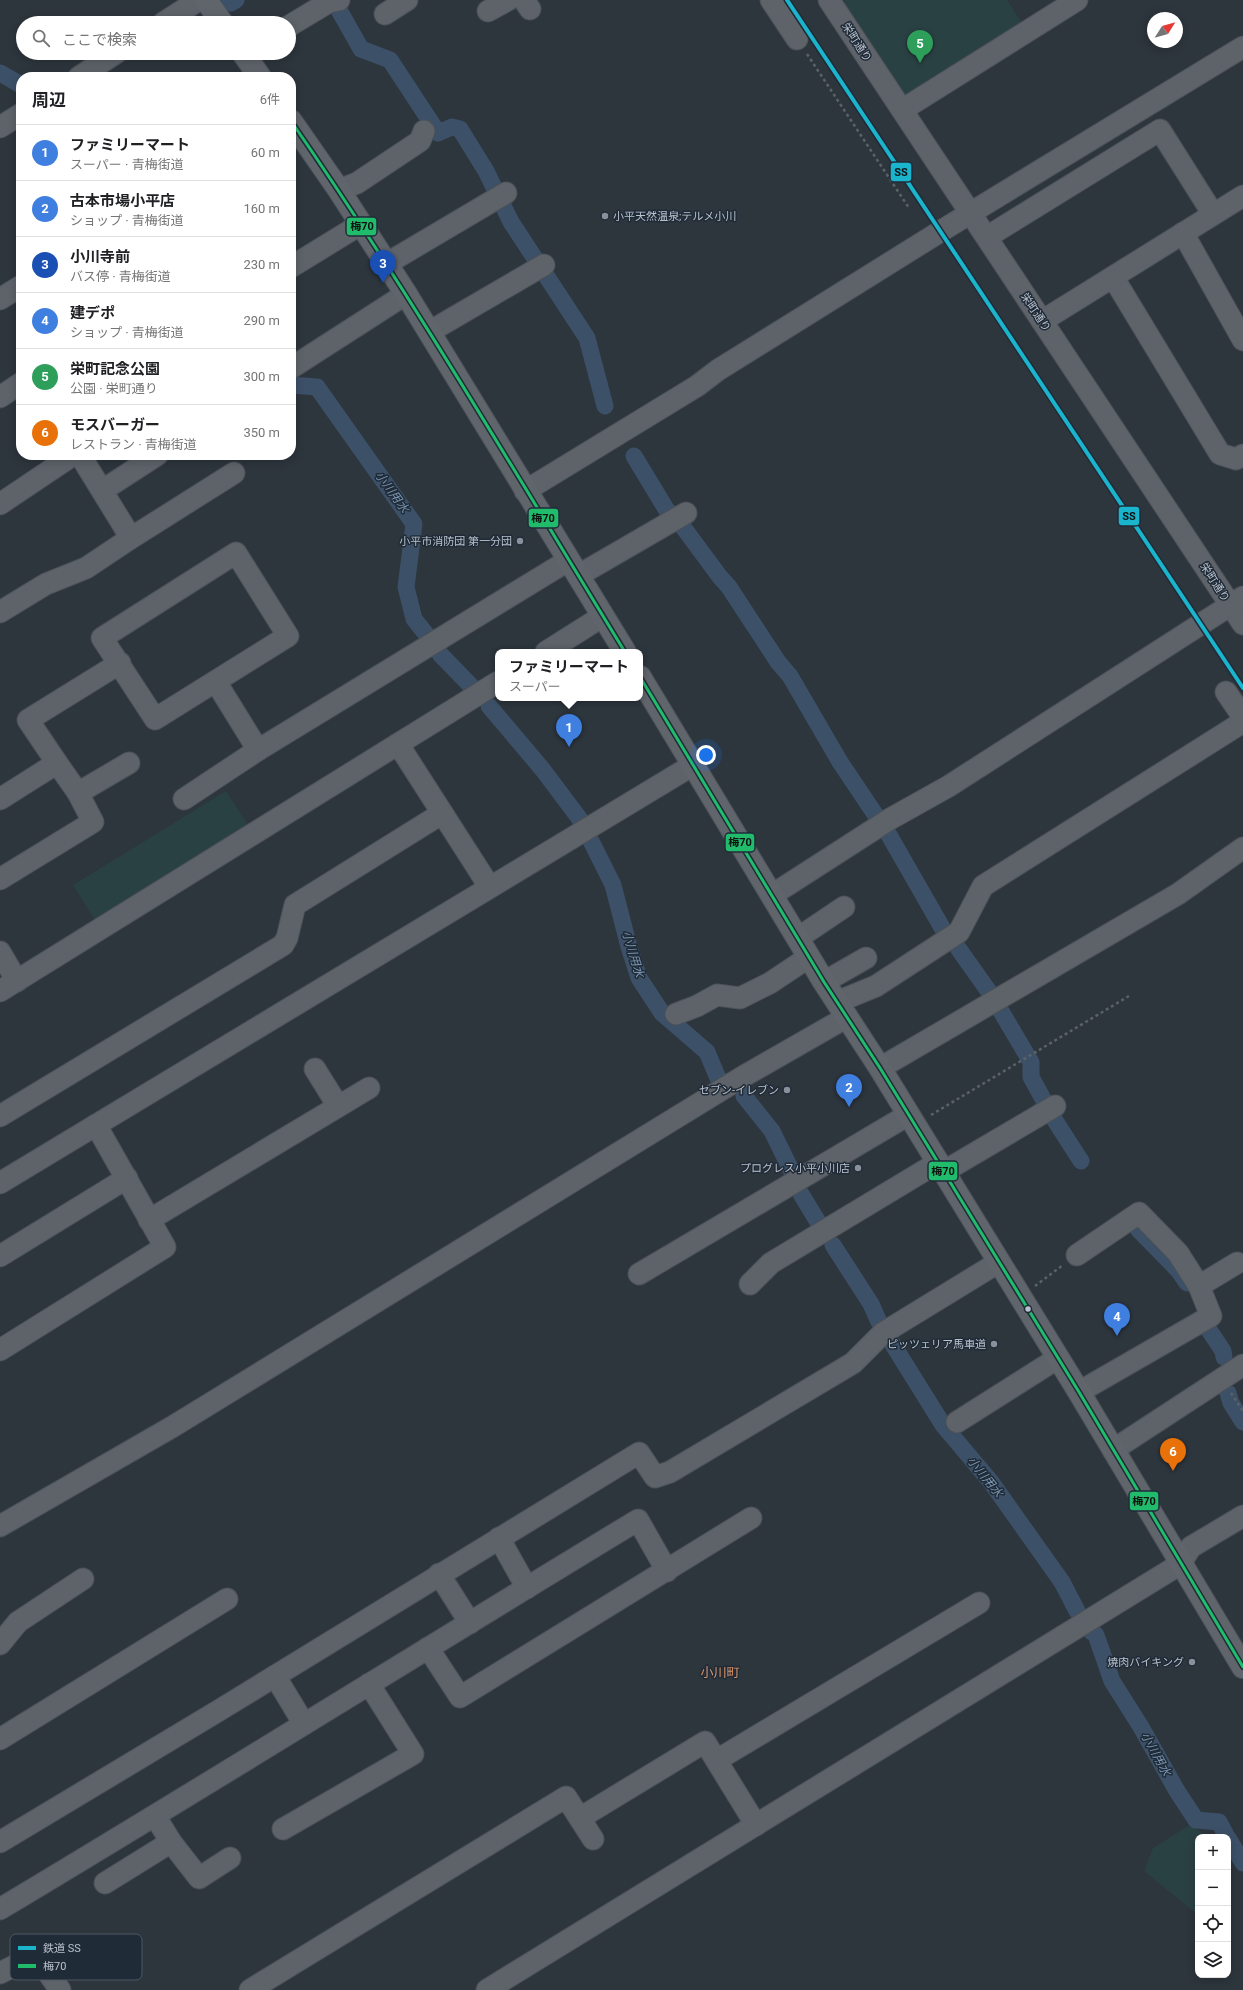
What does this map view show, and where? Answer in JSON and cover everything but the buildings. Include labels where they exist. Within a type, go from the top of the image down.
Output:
[{"type":"main road","points":[[206,0],[217,16]]},
{"type":"main road","points":[[248,60],[256,72]]},
{"type":"main road","points":[[296,128],[339,190],[406,294],[525,491],[623,649]]},
{"type":"main road","points":[[643,682],[824,982],[880,1068],[916,1117],[940,1167],[1079,1392],[1180,1564],[1243,1667]]},
{"type":"street","points":[[174,16],[199,0]]},
{"type":"street","points":[[385,14],[408,0]]},
{"type":"street","points":[[488,11],[508,0]]},
{"type":"street","points":[[771,0],[797,39]]},
{"type":"street","points":[[902,110],[1078,0]]},
{"type":"street","points":[[296,22],[334,1]]},
{"type":"street","name":"栄町通り","points":[[831,1],[970,214],[987,237],[1042,321],[1237,601],[1243,624]]},
{"type":"street","points":[[525,491],[697,386],[718,370],[970,214],[1243,47]]},
{"type":"street","points":[[86,72],[105,60]]},
{"type":"street","points":[[0,127],[16,117]]},
{"type":"street","points":[[987,237],[1160,130],[1214,214]]},
{"type":"street","points":[[339,190],[357,183],[420,141],[424,131]]},
{"type":"street","points":[[386,264],[501,196]]},
{"type":"street","points":[[1042,321],[1243,196]]},
{"type":"street","points":[[296,264],[361,224]]},
{"type":"street","points":[[1183,233],[1243,340]]},
{"type":"street","points":[[429,332],[540,267]]},
{"type":"street","points":[[1113,277],[1220,454],[1236,459],[1243,454]]},
{"type":"street","points":[[0,299],[16,289]]},
{"type":"street","points":[[296,365],[406,294]]},
{"type":"street","points":[[0,397],[16,386]]},
{"type":"street","points":[[3,496],[64,460]]},
{"type":"street","points":[[83,460],[131,538]]},
{"type":"street","points":[[103,490],[149,460]]},
{"type":"street","points":[[0,612],[46,584],[86,568],[234,473]]},
{"type":"street","points":[[184,799],[258,750],[574,568],[678,518]]},
{"type":"street","points":[[236,553],[288,636],[216,682],[155,719],[120,663],[102,638],[236,553]]},
{"type":"street","points":[[772,895],[882,824],[949,786],[1237,601]]},
{"type":"street","points":[[551,649],[603,616]]},
{"type":"street","points":[[0,880],[93,822],[78,793],[28,720],[120,663]]},
{"type":"street","points":[[216,682],[258,750]]},
{"type":"street","points":[[0,952],[9,986],[495,684]]},
{"type":"street","points":[[1226,692],[1243,717]]},
{"type":"street","points":[[0,1526],[172,1427],[744,1076],[876,986],[959,932],[983,886],[1243,722]]},
{"type":"street","points":[[398,744],[441,814],[489,886]]},
{"type":"street","points":[[0,799],[57,763]]},
{"type":"street","points":[[78,793],[129,763]]},
{"type":"street","points":[[0,1183],[489,886],[693,765]]},
{"type":"street","points":[[0,1116],[283,945],[287,938],[295,905],[441,814]]},
{"type":"street","points":[[880,1068],[1057,963],[1178,894],[1243,848]]},
{"type":"street","points":[[798,938],[844,907]]},
{"type":"street","points":[[676,1014],[697,1006],[717,995],[740,998],[770,983],[810,957]]},
{"type":"street","points":[[824,982],[866,958]]},
{"type":"street","points":[[315,1068],[338,1106]]},
{"type":"street","points":[[149,1220],[369,1088]]},
{"type":"street","points":[[750,1284],[771,1263],[940,1167],[1049,1110]]},
{"type":"street","points":[[639,1274],[916,1117]]},
{"type":"street","points":[[0,1350],[165,1247],[96,1126]]},
{"type":"street","points":[[0,1256],[127,1178]]},
{"type":"street","points":[[1077,1256],[1139,1213],[1178,1253],[1199,1286],[1211,1316],[1079,1392]]},
{"type":"street","points":[[0,1842],[275,1676],[439,1574],[639,1453],[655,1477],[670,1472],[852,1363],[883,1333],[999,1262]]},
{"type":"street","points":[[1199,1286],[1237,1263]]},
{"type":"street","points":[[957,1422],[1058,1358]]},
{"type":"street","points":[[1113,1450],[1243,1366]]},
{"type":"street","points":[[487,1990],[1180,1564],[1191,1547],[1243,1516]]},
{"type":"street","points":[[428,1648],[460,1697],[751,1518]]},
{"type":"street","points":[[0,1909],[155,1816],[638,1520],[667,1571]]},
{"type":"street","points":[[499,1538],[527,1588]]},
{"type":"street","points":[[439,1574],[470,1623]]},
{"type":"street","points":[[0,1644],[18,1622],[83,1579]]},
{"type":"street","points":[[0,1739],[227,1598]]},
{"type":"street","points":[[717,1760],[979,1603]]},
{"type":"street","points":[[275,1676],[304,1724]]},
{"type":"street","points":[[283,1829],[413,1754],[369,1684]]},
{"type":"street","points":[[580,1818],[705,1742],[756,1825]]},
{"type":"street","points":[[250,1990],[566,1797],[593,1838]]},
{"type":"street","points":[[155,1816],[171,1842],[199,1878],[230,1858]]},
{"type":"street","points":[[105,1883],[171,1842]]},
{"type":"street","points":[[0,1973],[10,1968]]},
{"type":"street","points":[[53,1980],[60,1990]]},
{"type":"path","points":[[797,39],[909,208]]},
{"type":"path","points":[[916,1117],[1129,996]]},
{"type":"path","points":[[1020,1296],[1077,1256]]},
{"type":"green space","points":[[845,0],[1007,0],[1024,26],[902,99],[844,10]]},
{"type":"green space","points":[[226,791],[250,828],[98,925],[73,885]]},
{"type":"green space","points":[[1193,1823],[1202,1834],[1195,1834],[1195,1913],[1144,1871],[1153,1848]]},
{"type":"waterway","points":[[228,0],[231,3],[236,0]]},
{"type":"waterway","points":[[338,0],[339,10],[361,49],[390,60],[438,133],[452,127],[460,129],[486,171],[511,222],[587,338],[605,406]]},
{"type":"waterway","name":"小川用水","points":[[0,73],[16,82]]},
{"type":"waterway","name":"小川用水","points":[[296,385],[317,387],[414,524],[406,587],[414,619],[426,634]]},
{"type":"waterway","points":[[634,456],[666,509],[683,527],[729,587],[778,662],[790,676],[840,762],[889,835],[944,931]]},
{"type":"waterway","name":"小川用水","points":[[440,654],[472,687]]},
{"type":"waterway","name":"小川用水","points":[[489,706],[543,770],[582,822]]},
{"type":"waterway","name":"小川用水","points":[[591,841],[613,885],[629,947],[639,978],[662,1013],[707,1052],[720,1083],[730,1081]]},
{"type":"waterway","points":[[958,948],[992,996],[1031,1062],[1031,1077],[1054,1119],[1081,1161]]},
{"type":"waterway","name":"小川用水","points":[[744,1096],[772,1131],[792,1172]]},
{"type":"waterway","name":"小川用水","points":[[801,1194],[818,1222]]},
{"type":"waterway","points":[[1138,1229],[1178,1270],[1187,1283]]},
{"type":"waterway","name":"小川用水","points":[[833,1245],[871,1304],[879,1322]]},
{"type":"waterway","points":[[1207,1327],[1223,1351],[1224,1357]]},
{"type":"waterway","name":"小川用水","points":[[892,1343],[943,1425],[991,1482],[1062,1582],[1077,1611]]},
{"type":"waterway","points":[[1228,1393],[1231,1403],[1243,1422]]},
{"type":"waterway","name":"小川用水","points":[[1091,1631],[1096,1635],[1112,1681],[1141,1727],[1177,1791],[1196,1820],[1219,1822],[1225,1834]]},
{"type":"waterway","name":"小川用水","points":[[1231,1843],[1243,1863]]},
{"type":"rail line","name":"SS","points":[[787,0],[1243,688]]},
{"type":"transit line","name":"梅70","points":[[296,128],[420,318],[623,649]]},
{"type":"transit line","name":"梅70","points":[[643,682],[824,982],[880,1068],[1079,1392],[1243,1667]]},
{"type":"place","name":"栄町記念公園","points":[[920,63]]},
{"type":"place","name":"小平天然温泉;テルメ小川","points":[[605,216]]},
{"type":"place","name":"小川寺前","points":[[383,283]]},
{"type":"place","name":"小平市消防団 第一分団","points":[[520,541]]},
{"type":"place","name":"ファミリーマート","points":[[569,747]]},
{"type":"place","name":"セブン-イレブン","points":[[787,1090]]},
{"type":"place","name":"古本市場小平店","points":[[849,1107]]},
{"type":"place","name":"プログレス小平小川店","points":[[858,1168]]},
{"type":"place","name":"建デポ","points":[[1117,1336]]},
{"type":"place","name":"ピッツェリア馬車道","points":[[994,1344]]},
{"type":"place","name":"モスバーガー","points":[[1173,1471]]},
{"type":"place","name":"焼肉バイキング","points":[[1192,1662]]},
{"type":"district","name":"小川町","points":[[720,1672]]}]
